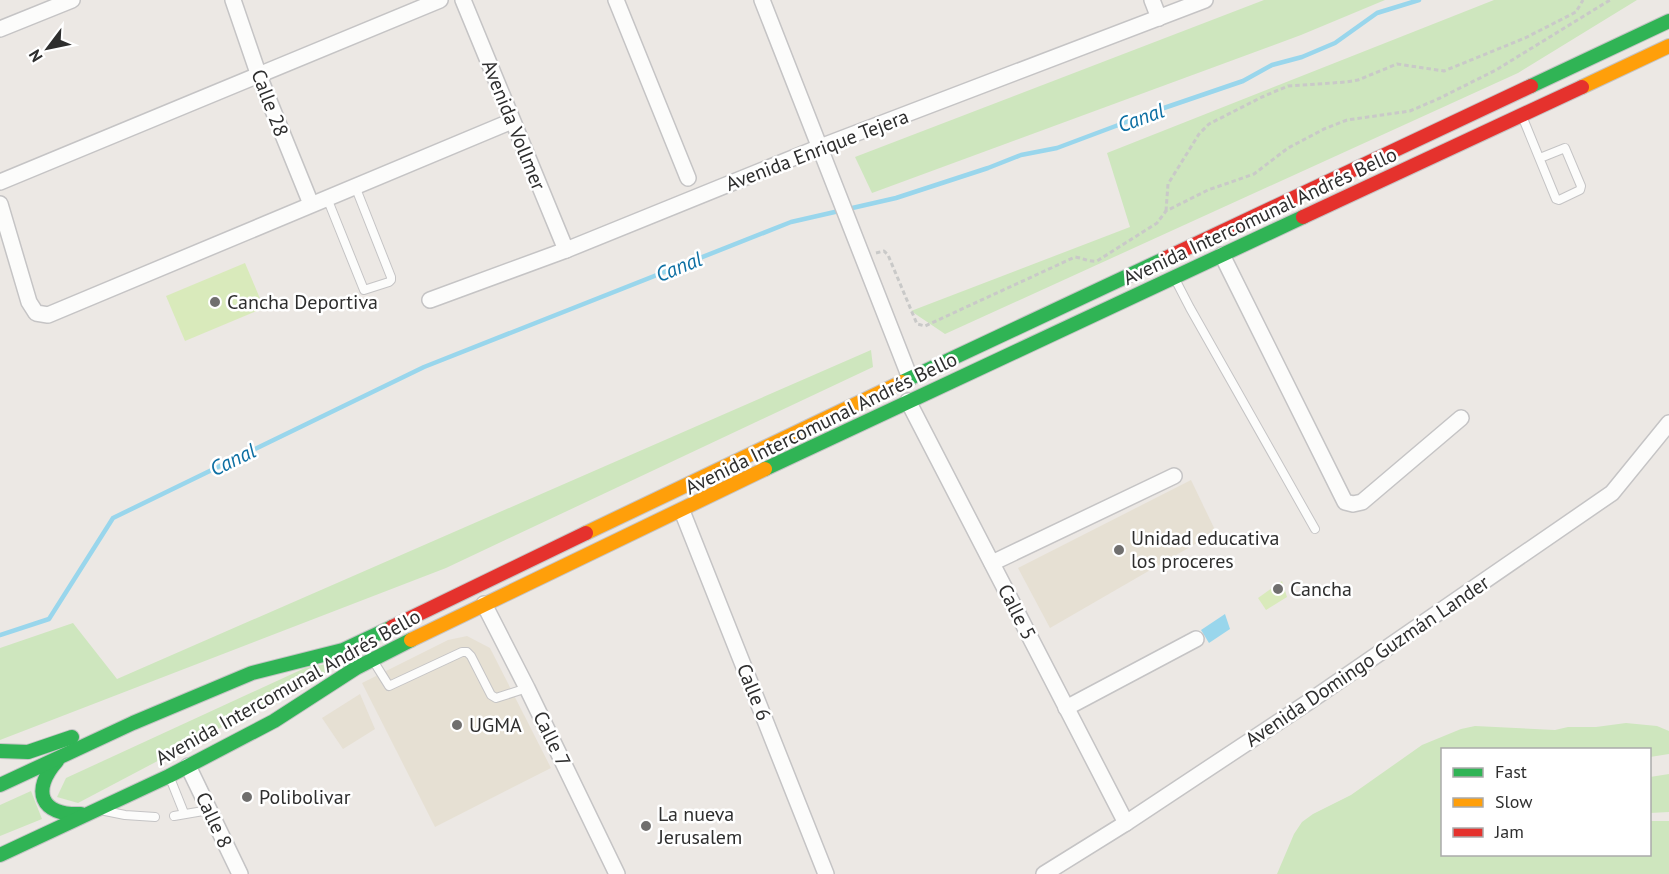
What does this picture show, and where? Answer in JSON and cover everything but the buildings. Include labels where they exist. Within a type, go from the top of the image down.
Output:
[{"type":"main road","name":"Avenida Intercomunal Andrés Bello","points":[[0,785],[133,723],[252,673],[343,650],[910,378],[1666,21]]},
{"type":"main road","name":"Avenida Intercomunal Andrés Bello","points":[[0,855],[189,766],[274,721],[319,690],[372,660],[484,604],[908,401],[1669,46]]},
{"type":"main road","points":[[0,751],[32,753],[108,723],[133,723]]},
{"type":"main road","points":[[64,755],[44,776],[41,783],[41,793],[45,801],[56,813],[66,816],[94,811]]},
{"type":"street","points":[[0,29],[72,0]]},
{"type":"street","name":"Calle 28","points":[[233,0],[259,76],[311,204]]},
{"type":"street","points":[[0,182],[440,0]]},
{"type":"street","name":"Avenida Vollmer","points":[[464,0],[566,250]]},
{"type":"street","points":[[616,0],[688,178]]},
{"type":"street","points":[[762,0],[910,378]]},
{"type":"street","points":[[1152,0],[1160,18]]},
{"type":"street","name":"Avenida Enrique Tejera","points":[[430,300],[566,250],[820,147],[1205,0]]},
{"type":"street","points":[[0,204],[29,302],[36,313],[48,315],[512,121]]},
{"type":"street","points":[[1222,255],[1345,502],[1353,504],[1362,502],[1461,418]]},
{"type":"street","name":"Calle 5","points":[[908,401],[1126,823]]},
{"type":"street","name":"Avenida Domingo Guzmán Lander","points":[[1044,874],[1126,823],[1317,696],[1612,493],[1669,423]]},
{"type":"street","points":[[992,563],[1174,476]]},
{"type":"street","name":"Calle 6","points":[[682,511],[826,874]]},
{"type":"street","name":"Calle 7","points":[[484,604],[617,874]]},
{"type":"street","points":[[1066,708],[1196,639]]},
{"type":"street","name":"Calle 8","points":[[189,766],[240,874]]},
{"type":"lane","points":[[1522,115],[1556,199],[1559,200],[1580,190],[1581,186],[1565,148],[1540,158]]},
{"type":"lane","points":[[327,198],[364,290],[367,291],[388,282],[391,277],[355,186]]},
{"type":"lane","points":[[1174,278],[1315,529]]},
{"type":"lane","points":[[372,660],[389,686],[462,652],[467,652],[491,695],[496,698],[527,688]]},
{"type":"lane","points":[[169,776],[184,813]]},
{"type":"lane","points":[[174,816],[209,810]]},
{"type":"lane","points":[[94,811],[125,816],[155,817]]},
{"type":"path","points":[[1166,211],[1168,184],[1199,134],[1209,124],[1262,97],[1288,86],[1358,80],[1398,64],[1444,71],[1525,38],[1576,12],[1583,0]]},
{"type":"path","points":[[863,256],[884,250],[917,324],[925,326],[1075,257],[1089,262],[1097,261],[1157,223],[1166,211],[1208,190],[1254,174],[1288,148],[1324,129],[1347,120],[1410,111],[1440,98],[1496,70],[1610,0]]},
{"type":"shaded area","name":"Unidad educativa los proceres","points":[[1191,480],[1216,532],[1050,628],[1018,568]]},
{"type":"shaded area","name":"UGMA","points":[[467,636],[490,648],[551,768],[435,827],[362,683],[448,640]]},
{"type":"shaded area","points":[[360,694],[375,729],[343,749],[322,718]]},
{"type":"green space","points":[[1264,0],[1385,0],[1301,35],[872,193],[855,157]]},
{"type":"green space","points":[[1494,0],[1637,0],[1518,73],[945,334],[911,311],[1130,227],[1107,153]]},
{"type":"green space","name":"Cancha Deportiva","points":[[245,263],[264,308],[185,341],[166,296]]},
{"type":"green space","points":[[871,350],[873,367],[446,568],[0,740],[0,648],[73,623],[117,679]]},
{"type":"green space","name":"Cancha","points":[[1282,581],[1287,597],[1266,610],[1258,598]]},
{"type":"green space","points":[[349,660],[78,803],[57,797],[66,778],[305,668]]},
{"type":"green space","points":[[1626,723],[1657,726],[1669,731],[1669,754],[1651,757],[1651,748],[1441,748],[1441,856],[1651,856],[1651,821],[1669,821],[1669,874],[1277,874],[1294,834],[1302,822],[1351,795],[1422,745],[1461,729],[1475,726],[1555,730],[1568,727],[1596,727]]},
{"type":"green space","points":[[1669,774],[1669,812],[1651,813],[1651,777]]},
{"type":"green space","points":[[31,791],[42,819],[0,836],[0,805]]},
{"type":"water","points":[[1225,614],[1230,629],[1209,643],[1201,630]]},
{"type":"waterway","name":"Canal","points":[[0,635],[49,619],[113,518],[424,367],[791,222],[896,198],[1021,155],[1057,148],[1243,81],[1272,65],[1302,57],[1335,43],[1377,13],[1419,0]]},
{"type":"traffic: fast","points":[[1531,86],[1669,21]]},
{"type":"traffic: fast","points":[[765,469],[1303,217]]},
{"type":"traffic: fast","points":[[902,382],[1166,258]]},
{"type":"traffic: fast","points":[[0,785],[133,723],[252,673],[343,650],[392,627]]},
{"type":"traffic: fast","points":[[0,855],[169,776],[274,721],[356,668],[411,640]]},
{"type":"traffic: fast","points":[[0,751],[28,752],[72,737]]},
{"type":"traffic: fast","points":[[57,761],[44,782],[42,791],[44,799],[56,811],[81,814]]},
{"type":"traffic: slow","points":[[1582,87],[1669,46]]},
{"type":"traffic: slow","points":[[586,533],[902,382]]},
{"type":"traffic: slow","points":[[411,640],[765,469]]},
{"type":"traffic: jam","points":[[1166,258],[1531,86]]},
{"type":"traffic: jam","points":[[1303,217],[1582,87]]},
{"type":"traffic: jam","points":[[392,627],[586,533]]},
{"type":"place","name":"Cancha Deportiva","points":[[215,302]]},
{"type":"place","name":"Unidad educativa los proceres","points":[[1119,550]]},
{"type":"place","name":"Cancha","points":[[1278,589]]},
{"type":"place","name":"UGMA","points":[[457,725]]},
{"type":"place","name":"Polibolivar","points":[[247,797]]},
{"type":"place","name":"La nueva Jerusalem","points":[[646,826]]}]
